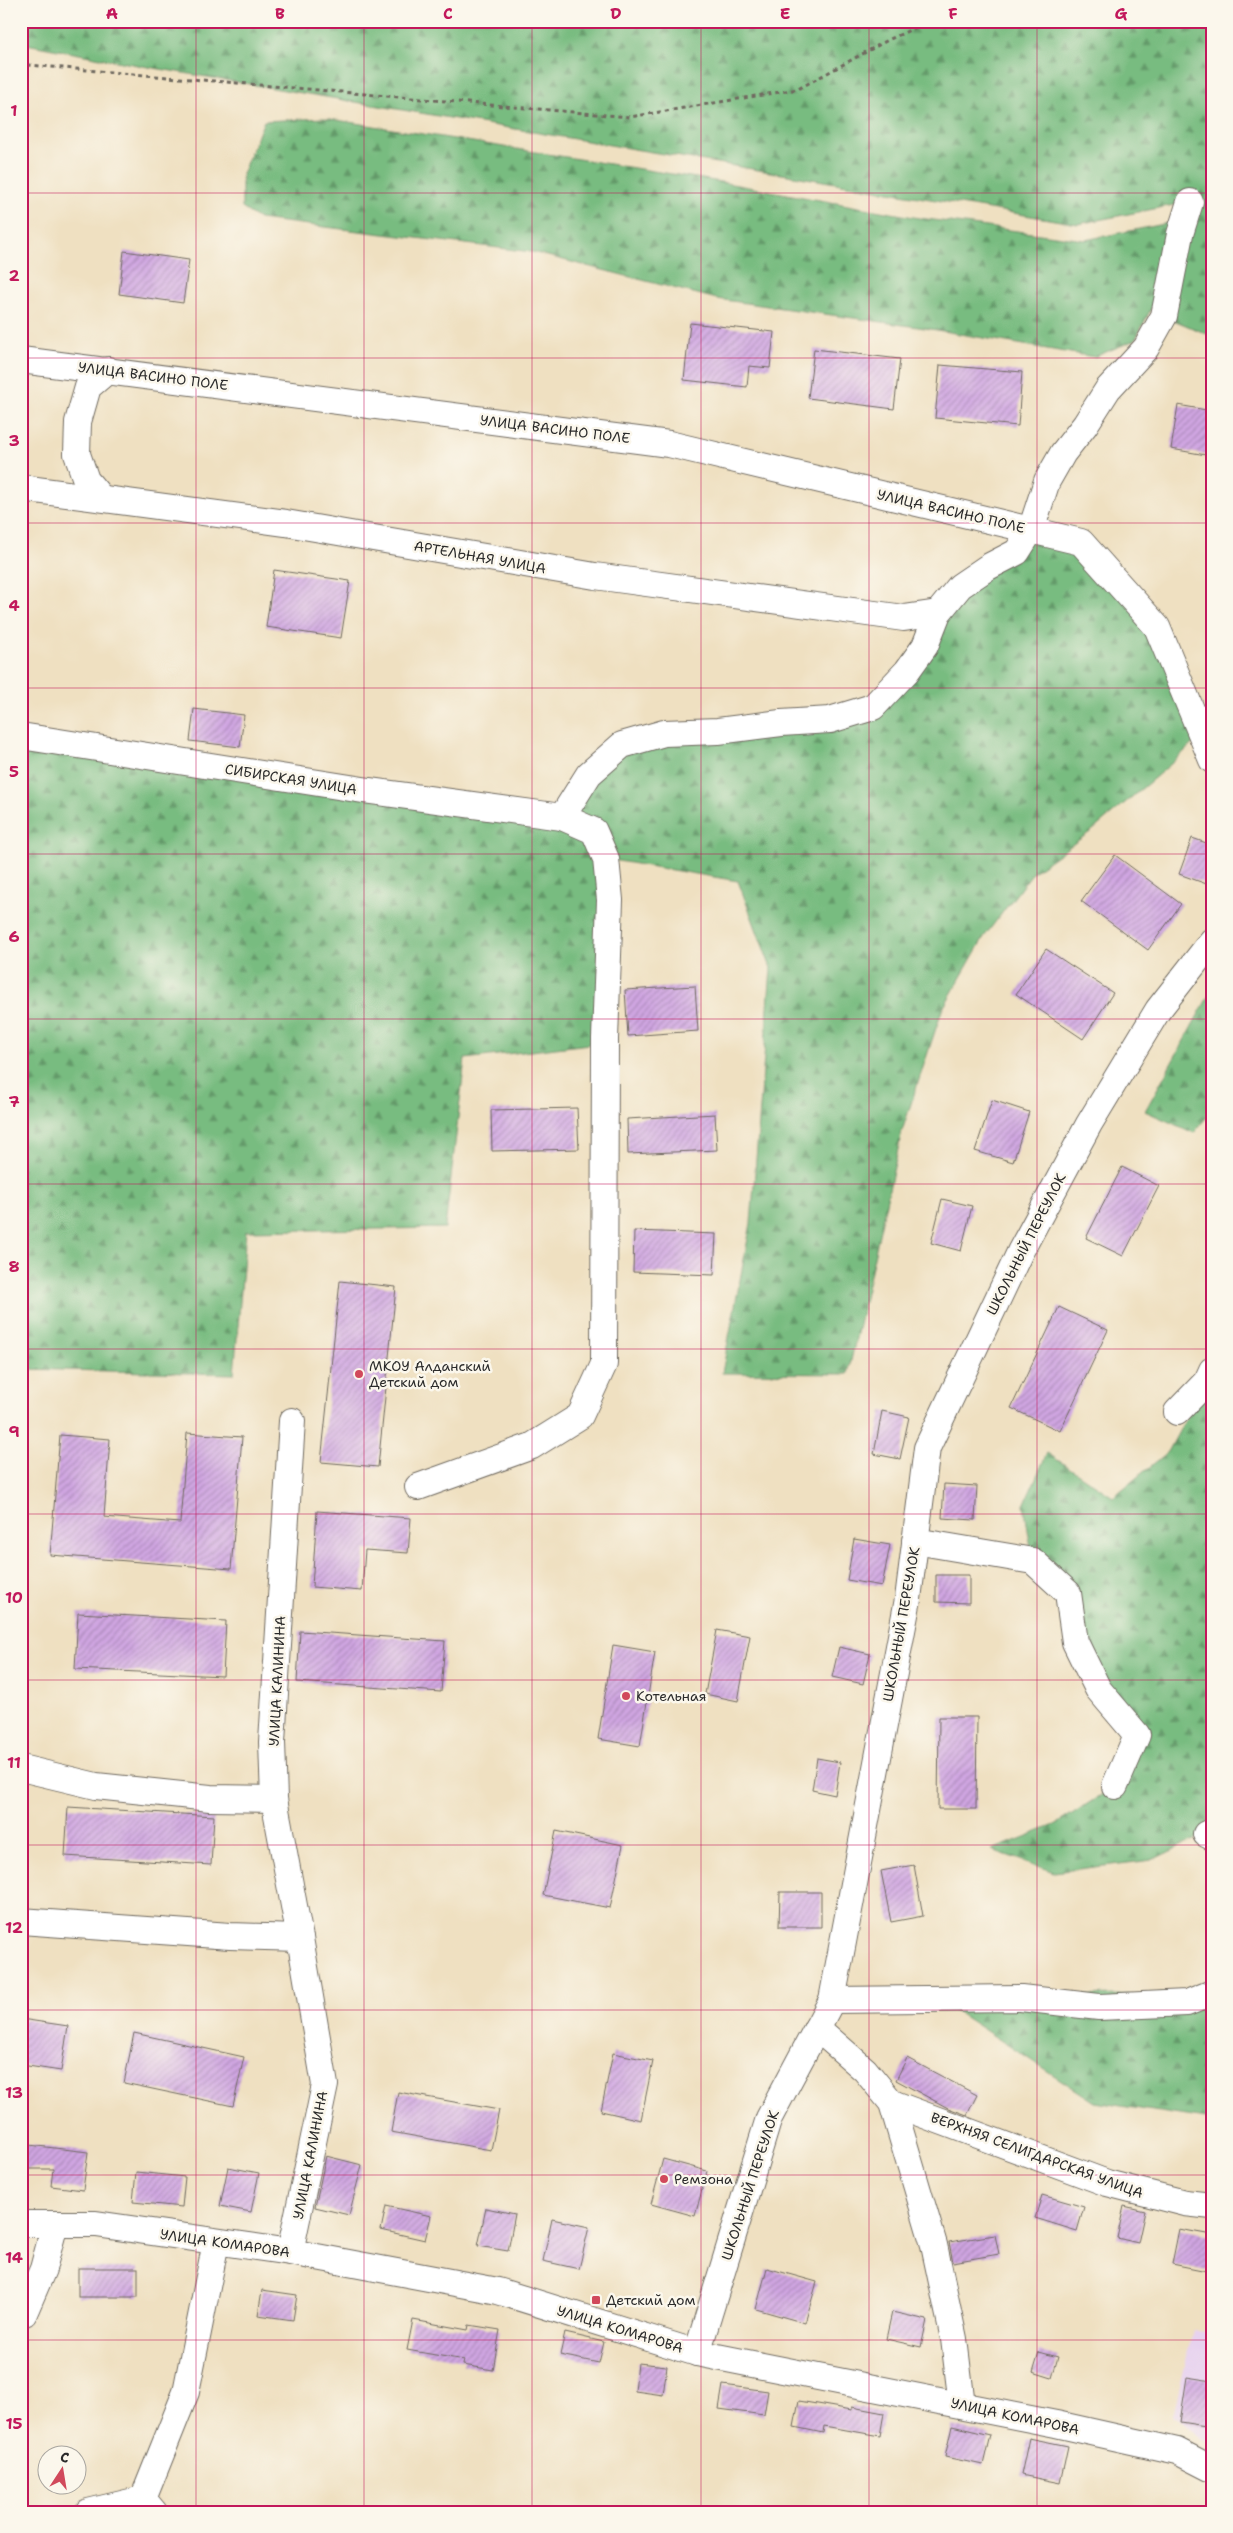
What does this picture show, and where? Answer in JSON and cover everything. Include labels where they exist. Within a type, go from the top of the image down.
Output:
[{"type":"street","points":[[562,817],[589,774],[622,745],[664,733],[718,731],[781,723],[830,720],[873,707],[907,670],[925,646],[938,613],[960,586],[988,567],[1017,552],[1031,530],[1047,481],[1062,453],[1084,426],[1108,389],[1146,348],[1164,316],[1180,234],[1190,202]]},
{"type":"street","name":"УЛИЦА ВАСИНО ПОЛЕ","points":[[21,360],[669,444],[1080,542],[1157,627],[1212,760]]},
{"type":"street","points":[[101,498],[86,480],[77,454],[78,422],[88,388],[108,370]]},
{"type":"street","name":"АРТЕЛЬНАЯ УЛИЦА","points":[[21,488],[286,523],[596,576],[904,618],[938,613]]},
{"type":"street","name":"СИБИРСКАЯ УЛИЦА","points":[[21,736],[363,790],[562,817],[594,831],[606,859],[610,900],[605,1057],[604,1364],[580,1416],[532,1446],[418,1487]]},
{"type":"street","name":"ШКОЛЬНЫЙ ПЕРЕУЛОК","points":[[697,2353],[768,2118],[832,2000],[908,1599],[927,1448],[1020,1252],[1089,1124],[1158,1010],[1212,941]]},
{"type":"street","points":[[1177,1412],[1207,1381],[1212,1370]]},
{"type":"street","name":"УЛИЦА КАЛИНИНА","points":[[290,2252],[325,2085],[274,1799],[272,1742],[292,1421]]},
{"type":"street","points":[[915,1541],[1033,1561],[1068,1593],[1076,1642],[1098,1690],[1137,1735],[1115,1786]]},
{"type":"street","points":[[21,1768],[96,1786],[210,1798],[274,1799]]},
{"type":"street","points":[[21,1921],[230,1936],[300,1938]]},
{"type":"street","points":[[832,2000],[1021,1998],[1099,2006],[1187,2003],[1212,1993]]},
{"type":"street","points":[[817,2028],[865,2070],[892,2103],[934,2245],[954,2339],[962,2406]]},
{"type":"street","name":"ВЕРХНЯЯ СЕЛИГДАРСКАЯ УЛИЦА","points":[[892,2103],[1107,2183],[1185,2203],[1212,2206]]},
{"type":"street","name":"УЛИЦА КОМАРОВА","points":[[21,2224],[96,2224],[290,2252],[498,2291],[697,2353],[1177,2451],[1212,2470]]},
{"type":"street","points":[[21,2313],[24,2313],[43,2269],[55,2224]]},
{"type":"street","points":[[88,2512],[149,2505],[186,2392],[216,2242]]},
{"type":"path","points":[[21,70],[29,65],[630,118],[798,89],[888,40],[930,21]]},
{"type":"shaded area","points":[[1193,2330],[1212,2333],[1212,2447],[1173,2416]]},
{"type":"green space","points":[[21,21],[1212,21],[1212,336],[1164,316],[1189,202],[1078,224],[148,67],[21,43]]},
{"type":"green space","points":[[324,118],[715,181],[919,218],[1085,240],[1169,223],[1168,234],[1154,303],[1135,340],[1094,357],[925,328],[717,299],[532,252],[259,219],[242,208],[242,174],[264,121]]},
{"type":"green space","points":[[1031,530],[1081,542],[1157,627],[1202,735],[1093,830],[1033,872],[984,937],[942,1010],[902,1131],[848,1374],[722,1373],[751,1223],[771,968],[738,881],[606,859],[605,1039],[589,1044],[465,1059],[445,1228],[246,1231],[234,1374],[21,1369],[21,736],[562,817],[622,745],[873,707],[938,613]]},
{"type":"green space","points":[[1212,990],[1212,1110],[1194,1133],[1145,1111]]},
{"type":"green space","points":[[1212,1370],[1212,1837],[1206,1834],[1152,1860],[1054,1872],[992,1850],[1055,1825],[1115,1786],[1137,1735],[1098,1689],[1068,1593],[1033,1561],[1024,1505],[1047,1453],[1113,1497],[1168,1452]]},
{"type":"green space","points":[[1212,1993],[1212,2120],[1095,2102],[937,1999]]},
{"type":"building","points":[[124,251],[189,260],[183,303],[119,294]]},
{"type":"building","points":[[690,323],[774,332],[770,368],[749,366],[747,387],[684,380]]},
{"type":"building","points":[[814,349],[900,359],[894,409],[808,398]]},
{"type":"building","points":[[940,365],[1022,372],[1018,426],[935,418]]},
{"type":"building","points":[[1178,405],[1212,411],[1212,456],[1171,449]]},
{"type":"building","points":[[274,570],[350,581],[341,638],[266,627]]},
{"type":"building","points":[[194,709],[244,715],[240,747],[190,741]]},
{"type":"building","points":[[1192,838],[1212,845],[1212,886],[1179,874]]},
{"type":"building","points":[[1115,855],[1181,904],[1148,950],[1081,901]]},
{"type":"building","points":[[1046,949],[1113,993],[1083,1039],[1016,994]]},
{"type":"building","points":[[695,986],[698,1031],[628,1036],[625,990]]},
{"type":"building","points":[[992,1100],[1029,1112],[1013,1162],[975,1151]]},
{"type":"building","points":[[577,1108],[579,1149],[492,1151],[491,1110]]},
{"type":"building","points":[[715,1114],[717,1150],[628,1154],[627,1119]]},
{"type":"building","points":[[1122,1167],[1159,1186],[1123,1256],[1086,1238]]},
{"type":"building","points":[[942,1199],[972,1206],[961,1251],[931,1243]]},
{"type":"building","points":[[634,1231],[716,1234],[714,1275],[633,1272]]},
{"type":"building","name":"МКОУ Алданский Детский дом","points":[[340,1281],[396,1287],[378,1467],[321,1462]]},
{"type":"building","points":[[1059,1307],[1108,1330],[1060,1431],[1011,1408]]},
{"type":"building","points":[[882,1411],[909,1417],[900,1459],[874,1454]]},
{"type":"building","points":[[187,1433],[242,1437],[231,1569],[50,1555],[60,1435],[110,1439],[104,1517],[180,1523]]},
{"type":"building","points":[[944,1484],[977,1486],[975,1520],[942,1518]]},
{"type":"building","points":[[317,1511],[411,1518],[408,1553],[365,1550],[362,1591],[312,1587]]},
{"type":"building","points":[[854,1539],[890,1545],[882,1586],[847,1580]]},
{"type":"building","points":[[936,1575],[969,1575],[969,1603],[936,1602]]},
{"type":"building","points":[[78,1613],[226,1621],[223,1676],[75,1669]]},
{"type":"building","points":[[717,1630],[750,1636],[738,1701],[705,1694]]},
{"type":"building","points":[[300,1631],[445,1641],[441,1692],[297,1682]]},
{"type":"building","name":"Котельная","points":[[613,1645],[655,1652],[640,1746],[598,1739]]},
{"type":"building","points":[[839,1647],[870,1654],[863,1684],[832,1677]]},
{"type":"building","points":[[939,1717],[977,1717],[976,1809],[938,1809]]},
{"type":"building","points":[[817,1758],[840,1762],[835,1795],[812,1790]]},
{"type":"building","points":[[68,1807],[214,1816],[211,1865],[65,1856]]},
{"type":"building","points":[[556,1831],[623,1845],[610,1908],[543,1895]]},
{"type":"building","points":[[914,1865],[923,1916],[891,1922],[881,1871]]},
{"type":"building","points":[[780,1892],[821,1892],[821,1927],[779,1927]]},
{"type":"building","points":[[21,2019],[68,2026],[61,2071],[21,2065]]},
{"type":"building","points":[[134,2033],[244,2057],[233,2106],[124,2083]]},
{"type":"building","points":[[613,2053],[653,2061],[641,2120],[601,2111]]},
{"type":"building","points":[[907,2058],[977,2095],[967,2115],[948,2108],[896,2080]]},
{"type":"building","points":[[398,2092],[499,2110],[491,2150],[391,2132]]},
{"type":"building","points":[[21,2144],[88,2152],[83,2190],[51,2186],[53,2169],[21,2169]]},
{"type":"building","points":[[326,2156],[362,2165],[349,2215],[315,2207]]},
{"type":"building","points":[[663,2159],[707,2171],[695,2216],[651,2204]]},
{"type":"building","points":[[228,2167],[259,2173],[251,2212],[220,2206]]},
{"type":"building","points":[[136,2172],[185,2177],[182,2207],[133,2202]]},
{"type":"building","points":[[1042,2195],[1084,2207],[1077,2231],[1035,2218]]},
{"type":"building","points":[[386,2206],[431,2216],[425,2240],[381,2230]]},
{"type":"building","points":[[1124,2206],[1145,2211],[1138,2243],[1117,2238]]},
{"type":"building","points":[[486,2208],[515,2214],[508,2251],[478,2246]]},
{"type":"building","points":[[552,2219],[589,2227],[579,2269],[543,2261]]},
{"type":"building","points":[[1179,2229],[1212,2235],[1212,2272],[1172,2264]]},
{"type":"building","points":[[995,2235],[999,2254],[953,2262],[949,2242]]},
{"type":"building","points":[[78,2268],[138,2268],[138,2297],[78,2297]]},
{"type":"building","points":[[767,2268],[817,2282],[805,2323],[756,2309]]},
{"type":"building","points":[[262,2290],[297,2295],[293,2320],[258,2315]]},
{"type":"building","points":[[892,2312],[927,2320],[921,2347],[886,2339]]},
{"type":"building","points":[[413,2320],[468,2330],[469,2325],[500,2330],[493,2370],[463,2365],[464,2360],[407,2350]]},
{"type":"building","points":[[565,2333],[604,2342],[599,2363],[560,2355]]},
{"type":"building","points":[[1039,2352],[1058,2357],[1052,2378],[1033,2372]]},
{"type":"building","points":[[638,2363],[667,2366],[663,2395],[635,2391]]},
{"type":"building","points":[[1187,2377],[1212,2381],[1212,2427],[1180,2422]]},
{"type":"building","points":[[723,2385],[768,2391],[764,2415],[719,2409]]},
{"type":"building","points":[[799,2401],[852,2410],[852,2407],[884,2413],[880,2436],[824,2426],[823,2433],[794,2427]]},
{"type":"building","points":[[952,2426],[990,2435],[983,2465],[945,2457]]},
{"type":"building","points":[[1029,2438],[1068,2446],[1060,2483],[1021,2475]]},
{"type":"place","name":"МКОУ Алданский Детский дом","points":[[359,1374]]},
{"type":"place","name":"Котельная","points":[[626,1696]]},
{"type":"place","name":"Ремзона","points":[[664,2179]]},
{"type":"place","name":"Детский дом","points":[[596,2300]]}]
